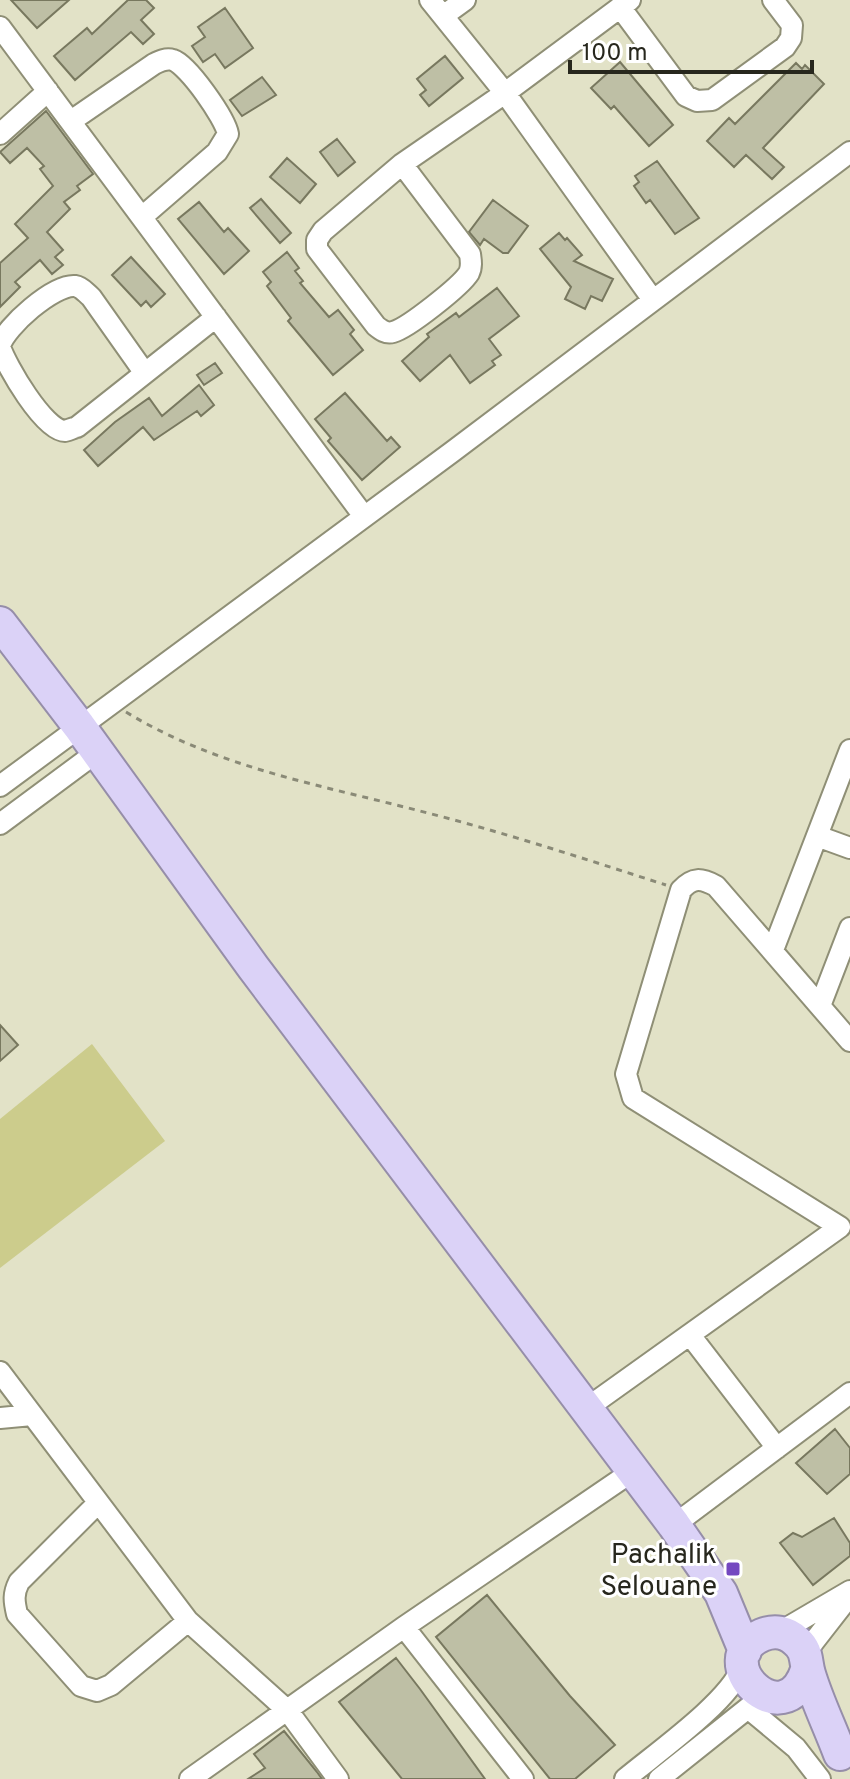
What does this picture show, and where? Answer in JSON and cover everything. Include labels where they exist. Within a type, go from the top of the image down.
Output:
[{"type":"highway","points":[[0,623],[253,967],[674,1525],[759,1646],[752,1688],[845,1761]]},
{"type":"highway","points":[[759,1646],[791,1636],[806,1662],[845,1761]]},
{"type":"highway","points":[[767,1701],[798,1688],[806,1662]]},
{"type":"street","points":[[465,0],[437,8],[505,93],[653,300]]},
{"type":"street","points":[[402,164],[470,254],[472,264],[467,276],[433,306],[394,332],[384,332],[321,256],[317,240],[323,231],[402,164],[625,4],[686,96],[697,101],[712,100],[785,47],[791,38],[792,25],[773,0]]},
{"type":"street","points":[[0,27],[363,515]]},
{"type":"street","points":[[71,121],[154,64],[171,59],[187,72],[219,114],[228,134],[217,152],[142,217]]},
{"type":"street","points":[[0,134],[48,91]]},
{"type":"street","points":[[0,824],[88,739],[112,704],[850,152]]},
{"type":"street","points":[[144,372],[91,297],[75,286],[55,293],[30,309],[2,338],[0,347],[4,360],[42,417],[56,428],[66,431],[77,427],[216,317]]},
{"type":"street","points":[[0,786],[88,739]]},
{"type":"street","points":[[773,950],[850,750]]},
{"type":"street","points":[[817,836],[850,848]]},
{"type":"street","points":[[587,1408],[845,1223],[633,1098],[626,1074],[681,890],[690,881],[702,879],[716,886],[850,1041]]},
{"type":"street","points":[[820,1006],[850,928]]},
{"type":"street","points":[[690,1335],[777,1448]]},
{"type":"street","points":[[0,1372],[188,1621],[288,1711],[338,1779]]},
{"type":"street","points":[[674,1525],[850,1393]]},
{"type":"street","points":[[0,1418],[32,1415]]},
{"type":"street","points":[[190,1779],[404,1627],[633,1471]]},
{"type":"street","points":[[98,1503],[19,1582],[14,1591],[17,1614],[81,1686],[97,1691],[111,1685],[188,1621]]},
{"type":"street","points":[[625,1779],[712,1706],[739,1677],[759,1646],[850,1592]]},
{"type":"street","points":[[806,1662],[850,1592]]},
{"type":"street","points":[[404,1627],[523,1779]]},
{"type":"street","points":[[659,1779],[767,1701],[796,1748],[820,1779]]},
{"type":"path","points":[[112,704],[147,726],[250,767],[508,835],[681,890]]},
{"type":"green space","points":[[92,1044],[165,1141],[0,1268],[0,1119]]},
{"type":"building","points":[[11,0],[69,0],[37,28]]},
{"type":"building","points":[[128,0],[146,0],[154,8],[141,20],[154,34],[143,44],[131,32],[75,80],[54,56],[87,28],[92,34]]},
{"type":"building","points":[[225,8],[253,48],[225,68],[215,54],[203,62],[192,46],[205,37],[198,27]]},
{"type":"building","points":[[445,56],[463,78],[429,106],[420,95],[426,90],[417,79]]},
{"type":"building","points":[[620,62],[673,125],[649,146],[614,106],[611,109],[591,88]]},
{"type":"building","points":[[796,63],[802,69],[805,65],[824,84],[763,148],[784,167],[772,179],[746,155],[734,167],[707,141],[729,118],[735,124]]},
{"type":"building","points":[[262,77],[276,95],[242,116],[230,100]]},
{"type":"building","points":[[46,111],[93,174],[77,186],[80,190],[64,202],[70,209],[47,232],[63,250],[55,257],[63,265],[52,274],[40,260],[15,282],[20,287],[0,307],[0,263],[28,238],[15,224],[53,186],[40,169],[44,166],[27,148],[10,163],[0,152]]},
{"type":"building","points":[[337,139],[355,162],[338,176],[320,152]]},
{"type":"building","points":[[287,158],[316,184],[300,203],[270,177]]},
{"type":"building","points":[[657,161],[699,218],[675,234],[650,200],[646,203],[634,186],[639,182],[635,176]]},
{"type":"building","points":[[261,199],[291,233],[280,243],[250,208]]},
{"type":"building","points":[[493,200],[528,226],[508,253],[503,253],[484,239],[480,245],[469,232]]},
{"type":"building","points":[[199,202],[224,232],[228,228],[249,251],[224,274],[178,219]]},
{"type":"building","points":[[559,233],[582,255],[574,261],[613,279],[602,301],[591,296],[585,309],[565,299],[571,287],[540,249]]},
{"type":"building","points":[[287,252],[299,268],[295,271],[303,281],[300,283],[329,317],[338,310],[354,330],[350,334],[363,350],[333,375],[288,321],[291,318],[267,286],[271,282],[263,272]]},
{"type":"building","points":[[131,257],[165,294],[151,307],[146,301],[141,306],[112,275]]},
{"type":"building","points":[[497,288],[519,316],[489,339],[501,355],[492,361],[495,365],[470,383],[450,355],[420,381],[402,361],[429,337],[427,334],[456,313],[459,317]]},
{"type":"building","points":[[215,363],[222,373],[204,385],[197,375]]},
{"type":"building","points":[[199,385],[214,405],[201,416],[197,411],[154,440],[143,427],[98,466],[84,450],[115,422],[149,398],[162,416]]},
{"type":"building","points":[[345,393],[387,441],[391,437],[400,447],[362,480],[328,441],[331,438],[315,419]]},
{"type":"building","points":[[0,1025],[18,1045],[0,1061]]},
{"type":"building","points":[[835,1429],[850,1448],[850,1474],[827,1494],[796,1463]]},
{"type":"building","points":[[834,1518],[850,1543],[850,1556],[813,1585],[780,1543],[793,1533],[802,1537]]},
{"type":"building","points":[[487,1595],[570,1696],[615,1745],[575,1779],[550,1779],[436,1637]]},
{"type":"building","points":[[396,1658],[485,1779],[402,1779],[339,1702]]},
{"type":"building","points":[[284,1731],[322,1779],[248,1779],[265,1768],[254,1754]]},
{"type":"place","name":"Pachalik Selouane","points":[[733,1569]]}]
